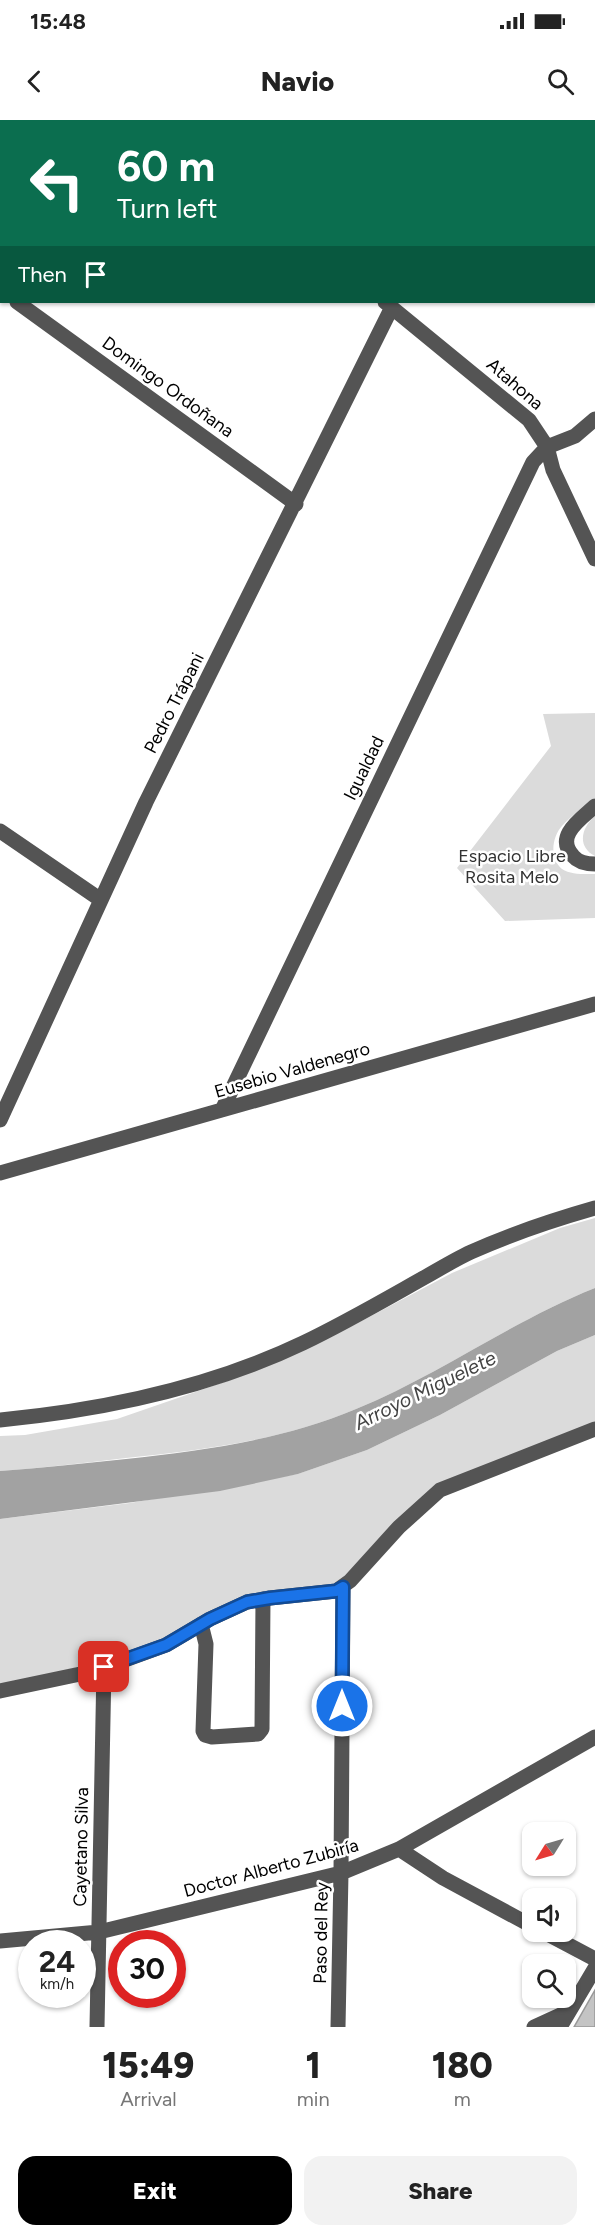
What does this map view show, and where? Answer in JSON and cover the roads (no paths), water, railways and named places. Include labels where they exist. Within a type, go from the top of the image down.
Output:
[{"type":"street","name":"Domingo Ordoñana","points":[[18,303],[296,504]]},
{"type":"street","name":"Pedro Trápani","points":[[1,1113],[146,802],[296,504],[388,304]]},
{"type":"street","name":"Atahona","points":[[388,304],[530,420],[547,447],[553,470],[595,559]]},
{"type":"street","points":[[547,447],[575,436],[595,419]]},
{"type":"street","name":"Igualdad","points":[[222,1110],[533,462],[547,447]]},
{"type":"street","points":[[595,806],[571,828],[566,846],[574,858],[581,862],[595,864]]},
{"type":"street","points":[[0,831],[101,900]]},
{"type":"street","name":"Eusebio Valdenegro","points":[[0,1173],[595,1004]]},
{"type":"street","points":[[0,1420],[60,1414],[122,1402],[255,1363],[325,1332],[470,1252],[549,1221],[595,1208]]},
{"type":"street","points":[[0,1691],[104,1667],[166,1645],[234,1607],[263,1599],[330,1592],[343,1587],[399,1527],[440,1490],[595,1429]]},
{"type":"street","name":"Paso del Rey","points":[[338,2027],[343,1587]]},
{"type":"street","points":[[201,1624],[206,1644],[203,1731],[205,1735],[212,1737],[258,1734],[262,1729],[265,1618],[263,1599]]},
{"type":"street","name":"Cayetano Silva","points":[[97,2027],[104,1667]]},
{"type":"street","name":"Doctor Alberto Zubiría","points":[[0,1941],[99,1932],[341,1873],[399,1849],[595,1737]]},
{"type":"street","points":[[399,1849],[443,1878],[522,1921]]},
{"type":"street","points":[[563,1942],[595,1959]]},
{"type":"street","points":[[560,2027],[595,1968]]},
{"type":"street","points":[[534,2027],[569,2011]]},
{"type":"water","name":"Arroyo Miguelete","points":[[595,1288],[595,1335],[557,1351],[440,1415],[367,1450],[298,1474],[220,1491],[0,1519],[0,1471],[185,1452],[300,1429],[328,1420],[387,1395],[534,1316]]},
{"type":"park label","name":"Espacio Libre Rosita Melo","points":[[512,866]]}]
